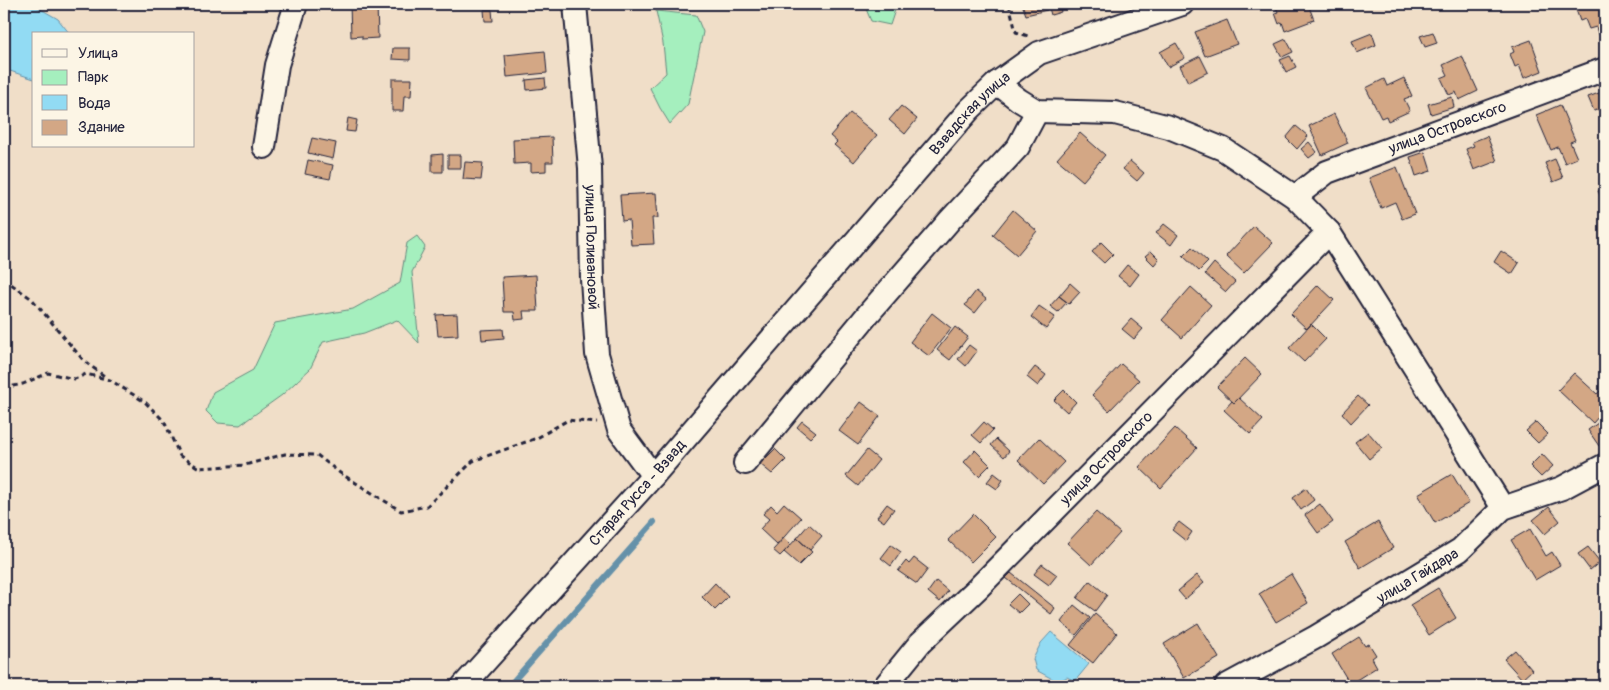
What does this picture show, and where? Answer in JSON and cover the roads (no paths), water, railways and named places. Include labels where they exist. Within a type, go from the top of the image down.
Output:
[{"type":"street","points":[[264,147],[277,66],[296,4]]},
{"type":"street","name":"улица Поливановой","points":[[575,4],[590,168],[592,279],[597,354],[619,430],[653,476]]},
{"type":"street","name":"Взвадская улица","points":[[808,296],[969,110],[997,83],[1039,53],[1182,4]]},
{"type":"street","name":"улица Островского","points":[[1295,197],[1327,172],[1605,69]]},
{"type":"street","points":[[997,83],[1019,100],[1038,111],[1115,113],[1169,127],[1223,149],[1295,197],[1329,232],[1503,508]]},
{"type":"street","points":[[745,463],[869,313],[950,220],[1018,148],[1038,111]]},
{"type":"street","name":"улица Островского","points":[[884,686],[920,643],[978,588],[1329,232]]},
{"type":"street","name":"Старая Русса - Взвад","points":[[463,686],[653,476],[808,296]]},
{"type":"street","name":"улица Гайдара","points":[[1226,686],[1316,637],[1460,550],[1503,508],[1562,488],[1605,465]]},
{"type":"water","points":[[4,4],[32,4],[58,19],[68,32],[32,32],[32,78],[4,69]]},
{"type":"water","points":[[1051,632],[1089,664],[1075,681],[1067,677],[1058,682],[1036,670],[1033,659],[1041,643]]},
{"type":"waterway","points":[[509,686],[654,522]]}]
